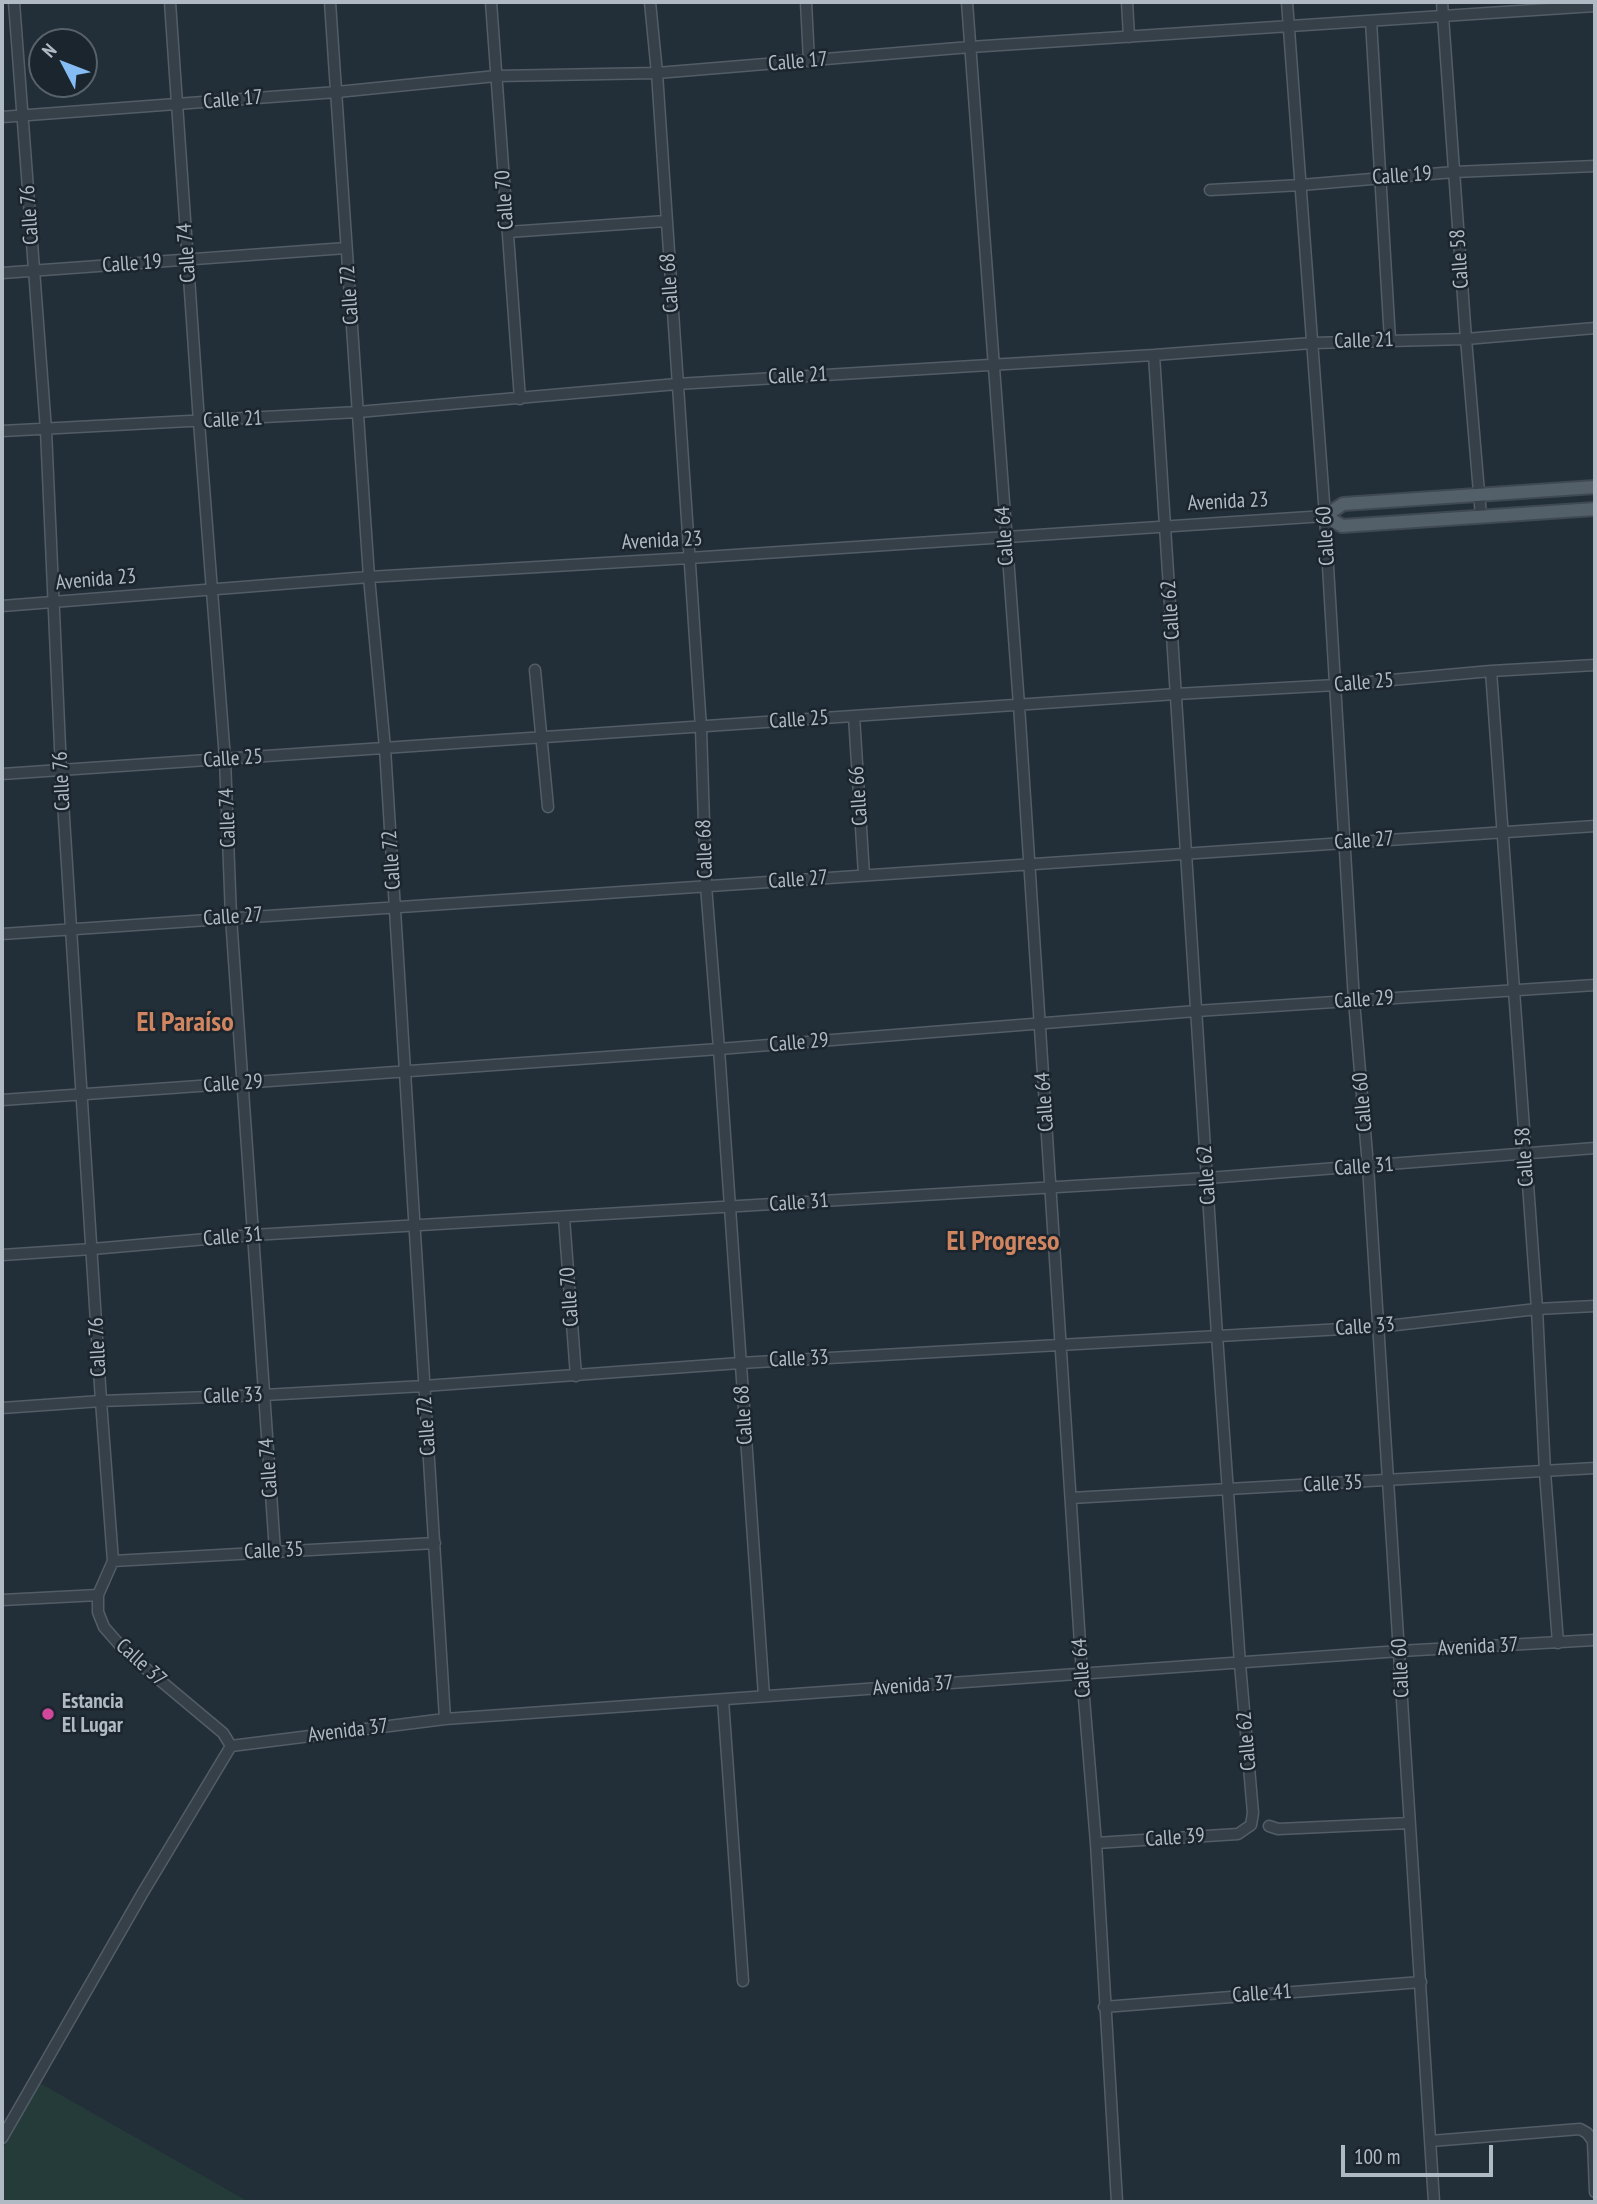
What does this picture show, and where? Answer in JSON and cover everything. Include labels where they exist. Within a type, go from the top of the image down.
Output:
[{"type":"main road","name":"Avenida 23","points":[[1595,487],[1343,504],[1325,516],[1342,526],[1595,509]]},
{"type":"street","name":"Calle 76","points":[[14,2],[46,430],[61,770],[113,1561]]},
{"type":"street","name":"Calle 74","points":[[170,2],[225,759],[231,917],[275,1551]]},
{"type":"street","name":"Calle 72","points":[[330,2],[369,577],[385,748],[445,1719]]},
{"type":"street","name":"Calle 70","points":[[491,2],[520,398]]},
{"type":"street","name":"Calle 68","points":[[650,2],[701,728],[706,886],[764,1696]]},
{"type":"street","points":[[806,2],[809,61]]},
{"type":"street","name":"Calle 64","points":[[967,2],[1040,1024],[1082,1674],[1096,1843],[1117,2202]]},
{"type":"street","points":[[1127,2],[1129,37]]},
{"type":"street","name":"Calle 60","points":[[1287,2],[1325,516],[1354,1001],[1368,1166],[1434,2202]]},
{"type":"street","name":"Calle 58","points":[[1442,2],[1481,516]]},
{"type":"street","name":"Calle 17","points":[[2,117],[337,92],[496,76],[657,73],[970,47],[1595,6]]},
{"type":"street","points":[[1371,21],[1390,340]]},
{"type":"street","name":"Calle 19","points":[[1210,190],[1454,172],[1595,166]]},
{"type":"street","points":[[508,232],[666,221]]},
{"type":"street","name":"Calle 19","points":[[2,273],[346,248]]},
{"type":"street","name":"Calle 21","points":[[2,431],[358,412],[677,384],[1154,355],[1312,342],[1466,339],[1595,328]]},
{"type":"street","name":"Calle 62","points":[[1154,355],[1227,1490],[1254,1813],[1251,1825]]},
{"type":"street","name":"Avenida 23","points":[[2,606],[369,577],[1325,516]]},
{"type":"street","name":"Calle 25","points":[[2,774],[1336,685],[1595,665]]},
{"type":"street","points":[[535,670],[548,807]]},
{"type":"street","name":"Calle 58","points":[[1491,671],[1558,1643]]},
{"type":"street","name":"Calle 66","points":[[854,716],[864,875]]},
{"type":"street","name":"Calle 27","points":[[2,934],[1595,826]]},
{"type":"street","name":"Calle 29","points":[[2,1100],[405,1073],[1196,1011],[1595,985]]},
{"type":"street","name":"Calle 31","points":[[2,1255],[253,1235],[1208,1178],[1595,1148]]},
{"type":"street","name":"Calle 70","points":[[564,1218],[576,1376]]},
{"type":"street","name":"Calle 33","points":[[2,1408],[424,1386],[740,1363],[1378,1327],[1537,1309],[1595,1306]]},
{"type":"street","name":"Calle 35","points":[[1071,1498],[1595,1468]]},
{"type":"street","name":"Calle 35","points":[[113,1561],[435,1543]]},
{"type":"street","points":[[2,1600],[98,1595],[113,1561]]},
{"type":"street","name":"Calle 37","points":[[98,1595],[98,1612],[104,1627],[125,1651],[223,1733],[231,1746]]},
{"type":"street","name":"Avenida 37","points":[[231,1746],[445,1719],[1400,1651],[1595,1640]]},
{"type":"street","points":[[723,1700],[743,1981]]},
{"type":"street","points":[[2,2138],[142,1894],[231,1746]]},
{"type":"street","points":[[1269,1826],[1278,1829],[1409,1823]]},
{"type":"street","name":"Calle 39","points":[[1096,1843],[1238,1834],[1251,1825]]},
{"type":"street","name":"Calle 41","points":[[1104,2007],[1421,1982]]},
{"type":"street","points":[[1430,2141],[1580,2129],[1593,2141],[1595,2192]]},
{"type":"green space","points":[[40,2083],[249,2202],[2,2202],[2,2150]]},
{"type":"place","name":"Estancia El Lugar","points":[[48,1714]]},
{"type":"district","name":"El Paraíso","points":[[185,1023]]},
{"type":"district","name":"El Progreso","points":[[1003,1242]]}]
